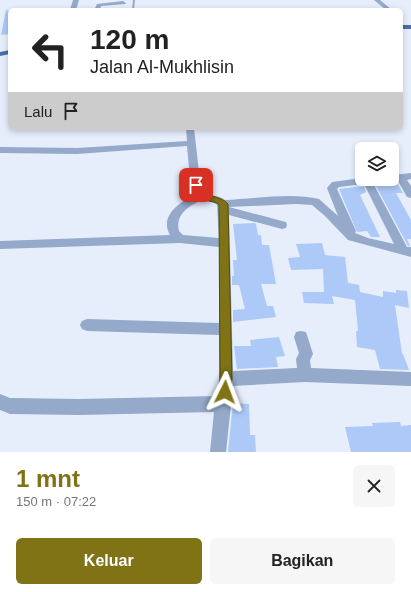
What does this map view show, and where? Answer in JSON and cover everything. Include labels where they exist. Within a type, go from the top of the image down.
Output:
[{"type":"street","points":[[377,0],[387,8]]},
{"type":"street","points":[[98,8],[98,6],[123,3]]},
{"type":"street","points":[[190,130],[196,190],[201,196],[220,200],[224,207],[223,243],[226,379],[218,452]]},
{"type":"street","points":[[0,150],[77,151],[120,146],[192,143]]},
{"type":"street","points":[[401,177],[411,194]]},
{"type":"street","points":[[352,237],[332,188],[336,184],[355,181]]},
{"type":"street","points":[[376,186],[407,251]]},
{"type":"street","points":[[180,239],[174,234],[173,229],[175,213],[179,207],[201,196]]},
{"type":"street","points":[[224,207],[296,200],[315,202],[329,213],[352,237],[407,251]]},
{"type":"street","points":[[224,207],[282,225]]},
{"type":"street","points":[[0,245],[180,239],[223,243]]},
{"type":"street","points":[[87,325],[224,329]]},
{"type":"street","points":[[301,338],[306,354],[303,359],[305,375]]},
{"type":"street","points":[[226,379],[305,375],[411,379]]},
{"type":"street","points":[[0,402],[10,406],[79,407],[224,404]]},
{"type":"building","points":[[6,10],[8,10],[8,34],[1,35]]},
{"type":"building","points":[[364,186],[366,192],[360,195],[380,237],[371,237],[367,231],[357,232],[339,189]]},
{"type":"building","points":[[376,186],[399,186],[403,193],[396,193],[411,220],[411,239],[407,239],[410,246],[408,246]]},
{"type":"building","points":[[255,223],[258,235],[261,235],[262,245],[269,245],[276,284],[261,284],[267,306],[273,306],[276,317],[233,322],[233,310],[245,309],[239,285],[232,285],[232,276],[234,276],[233,260],[237,260],[233,224]]},
{"type":"building","points":[[322,243],[325,255],[345,257],[348,283],[359,285],[360,292],[383,297],[383,291],[396,293],[396,290],[407,291],[409,308],[395,305],[402,354],[409,370],[380,369],[375,350],[357,347],[356,331],[358,331],[355,300],[332,296],[334,304],[304,303],[302,292],[324,292],[323,269],[291,270],[288,258],[300,257],[296,244]]},
{"type":"building","points":[[279,337],[285,356],[276,357],[278,367],[237,369],[234,346],[251,346],[250,340]]},
{"type":"building","points":[[233,403],[249,404],[250,435],[255,435],[256,452],[228,452]]},
{"type":"building","points":[[400,422],[401,426],[411,425],[411,452],[351,452],[345,427],[373,426],[372,423]]},
{"type":"route","points":[[196,185],[198,194],[220,200],[223,204],[224,210],[225,392]]}]
